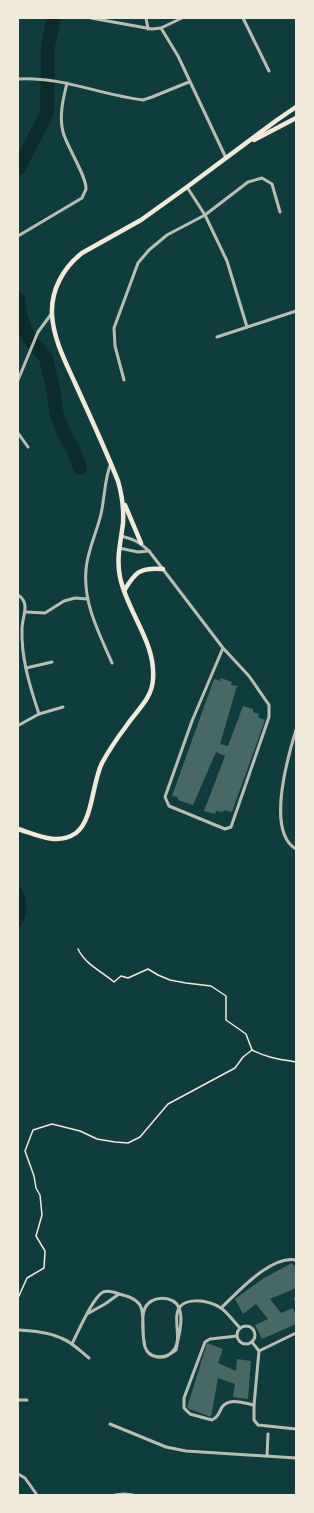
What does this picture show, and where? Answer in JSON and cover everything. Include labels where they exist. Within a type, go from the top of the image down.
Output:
[{"type":"main road","points":[[18,829],[37,836],[57,840],[76,833],[81,828],[90,809],[94,784],[102,763],[126,726],[145,703],[151,692],[154,680],[150,654],[124,591],[119,570],[119,548],[123,522],[122,499],[118,481],[63,355],[53,327],[52,313],[57,286],[65,270],[74,259],[95,245],[141,220],[246,144],[276,120],[296,107]]},
{"type":"main road","points":[[246,144],[296,118]]},
{"type":"main road","points":[[122,499],[141,543]]},
{"type":"main road","points":[[124,591],[136,573],[152,568],[163,569]]},
{"type":"street","points":[[91,18],[148,29],[161,28],[182,18]]},
{"type":"street","points":[[146,18],[148,29]]},
{"type":"street","points":[[243,18],[268,71]]},
{"type":"street","points":[[161,28],[178,56],[226,158]]},
{"type":"street","points":[[18,79],[31,78],[67,83],[143,100],[189,82]]},
{"type":"street","points":[[18,236],[82,198],[86,190],[85,182],[63,132],[62,106],[67,83]]},
{"type":"street","points":[[124,380],[115,346],[114,328],[138,263],[149,250],[167,235],[205,215],[248,182],[262,178],[272,184],[280,212]]},
{"type":"street","points":[[187,187],[205,215],[227,261],[247,327]]},
{"type":"street","points":[[217,337],[296,311]]},
{"type":"street","points":[[18,380],[38,332],[52,313]]},
{"type":"street","points":[[18,433],[28,446]]},
{"type":"street","points":[[111,463],[106,474],[104,501],[93,538],[86,570],[87,599],[112,663]]},
{"type":"street","points":[[121,536],[134,539],[141,543],[149,551],[223,648],[249,676],[269,705],[269,717],[231,827],[225,829],[169,806],[165,797],[192,721],[223,648]]},
{"type":"street","points":[[119,548],[138,552],[149,551]]},
{"type":"street","points":[[18,595],[24,601],[26,612],[22,628],[22,646],[26,668],[40,714]]},
{"type":"street","points":[[26,612],[45,613],[64,601],[75,598],[87,599]]},
{"type":"street","points":[[26,668],[52,662]]},
{"type":"street","points":[[19,724],[40,714],[63,707]]},
{"type":"street","points":[[296,730],[284,774],[281,796],[283,832],[290,846],[296,849]]},
{"type":"street","points":[[221,1308],[258,1274],[280,1262],[290,1259],[296,1260]]},
{"type":"street","points":[[72,1344],[98,1296],[105,1291],[111,1291],[127,1296],[139,1304],[142,1309],[146,1350],[153,1356],[157,1357],[167,1357],[176,1350],[180,1313],[179,1307],[174,1302],[160,1297],[150,1300],[145,1307],[143,1314],[145,1348],[152,1355],[160,1357],[168,1356],[174,1350],[177,1344],[177,1313],[180,1308],[184,1303],[200,1301],[221,1308],[240,1328]]},
{"type":"street","points":[[87,1314],[119,1294]]},
{"type":"street","points":[[248,1325],[253,1328],[256,1336],[252,1342],[243,1343],[240,1342],[237,1336],[240,1328],[248,1325]]},
{"type":"street","points":[[18,1330],[48,1334],[61,1338],[72,1344],[89,1358]]},
{"type":"street","points":[[259,1351],[296,1333]]},
{"type":"street","points":[[237,1336],[210,1339],[205,1342],[184,1398],[184,1408],[190,1414],[212,1420],[226,1404],[231,1401],[254,1405]]},
{"type":"street","points":[[252,1342],[259,1351],[254,1420],[258,1425],[296,1429]]},
{"type":"street","points":[[18,1400],[27,1400]]},
{"type":"street","points":[[110,1424],[166,1447],[179,1450],[296,1458]]},
{"type":"street","points":[[267,1456],[268,1434]]},
{"type":"street","points":[[18,1474],[25,1478],[37,1495]]},
{"type":"street","points":[[116,1495],[133,1495]]},
{"type":"path","points":[[78,949],[82,957],[102,971],[114,982],[121,976],[128,978],[148,970],[170,980],[186,984],[211,986],[226,996],[226,1020],[246,1034],[252,1050],[264,1056],[296,1062]]},
{"type":"path","points":[[18,1298],[27,1278],[44,1268],[45,1251],[36,1236],[42,1215],[40,1195],[36,1188],[34,1176],[25,1151],[33,1130],[52,1124],[80,1131],[97,1139],[128,1143],[140,1137],[168,1104],[236,1068],[243,1056],[252,1050]]},
{"type":"water","points":[[18,884],[22,889],[27,906],[25,918],[18,929]]},
{"type":"building","points":[[221,678],[232,682],[231,685],[237,686],[220,744],[228,746],[243,706],[253,709],[253,712],[259,714],[258,717],[265,720],[232,812],[224,810],[223,812],[216,811],[215,814],[204,811],[225,756],[216,752],[193,805],[178,800],[178,797],[172,796],[214,679],[220,681]]},
{"type":"building","points":[[292,1263],[296,1268],[296,1288],[270,1299],[281,1313],[293,1308],[296,1315],[296,1324],[262,1339],[255,1325],[268,1319],[256,1304],[243,1314],[235,1299],[264,1278]]},
{"type":"building","points":[[207,1343],[223,1349],[218,1363],[236,1371],[237,1359],[251,1361],[248,1399],[233,1397],[235,1384],[218,1378],[211,1417],[187,1408]]},
{"type":"waterway","points":[[18,169],[47,113],[48,45],[54,18]]},
{"type":"waterway","points":[[18,299],[20,315],[28,337],[46,358],[54,393],[56,412],[80,468]]}]
